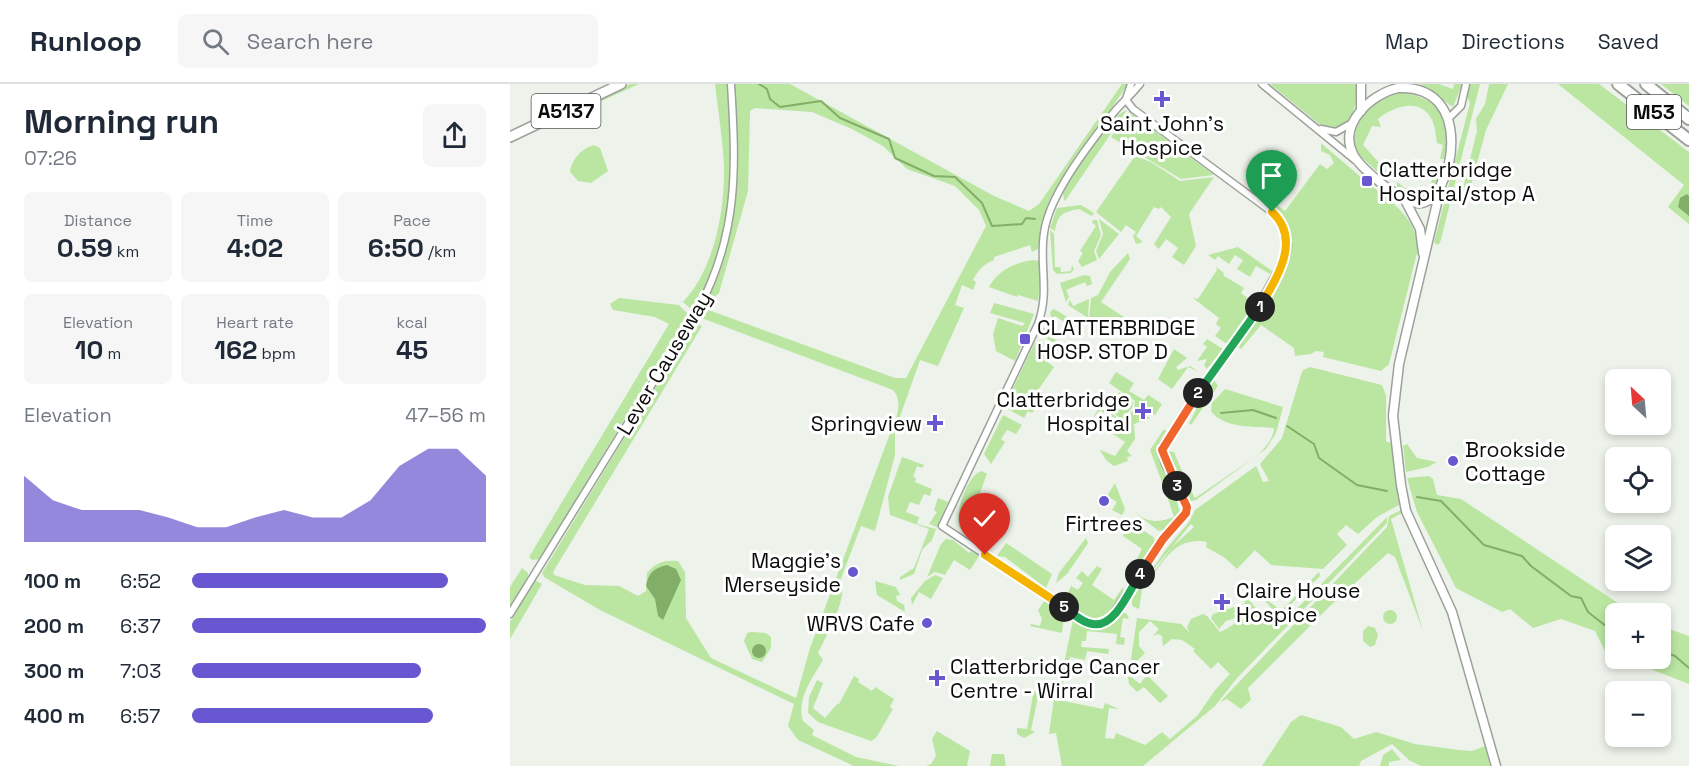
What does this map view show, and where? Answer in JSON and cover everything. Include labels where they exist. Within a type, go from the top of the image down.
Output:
[{"type":"highway","name":"M53","points":[[1618,84],[1689,140]]},
{"type":"highway","name":"M53","points":[[1646,84],[1689,119]]},
{"type":"main road","name":"A5137","points":[[510,137],[621,84]]},
{"type":"main road","points":[[1360,111],[1361,84]]},
{"type":"main road","points":[[1423,256],[1420,229],[1406,202],[1358,162],[1351,148],[1349,137],[1360,111],[1379,95],[1402,86],[1416,88],[1432,96],[1442,105],[1449,118],[1453,137],[1430,239],[1423,256],[1395,386],[1393,416],[1401,485],[1404,504],[1452,612],[1496,766]]},
{"type":"main road","points":[[1406,202],[1414,204],[1428,201],[1437,192],[1442,182]]},
{"type":"street","name":"Lever Causeway","points":[[510,614],[699,308],[716,276],[724,252],[734,194],[736,160],[731,84]]},
{"type":"street","points":[[1126,100],[1131,84]]},
{"type":"street","points":[[1126,100],[1133,109],[1272,212],[1284,227],[1288,245],[1286,256],[1261,304],[1163,445],[1163,456],[1185,501],[1186,513],[1163,539],[1109,620],[1095,625],[1082,620],[942,526],[1040,318],[1046,296],[1044,233],[1049,213],[1097,136],[1126,100],[1140,84]]},
{"type":"street","points":[[1262,84],[1358,162]]},
{"type":"street","points":[[1449,118],[1461,106],[1466,84]]},
{"type":"street","points":[[1310,123],[1327,132],[1336,132],[1354,121]]},
{"type":"shaded area","points":[[630,84],[639,84],[562,119],[561,117]]},
{"type":"shaded area","points":[[715,84],[728,84],[731,142],[730,201],[718,257],[707,284],[692,310],[683,302],[694,289],[710,257],[720,220],[724,184],[722,136]]},
{"type":"shaded area","points":[[734,84],[790,84],[994,196],[1029,211],[1039,204],[1122,84],[1128,84],[1050,199],[1038,249],[1032,252],[1030,245],[994,257],[994,260],[984,265],[975,276],[973,280],[976,282],[973,290],[962,285],[955,305],[964,308],[938,366],[920,360],[895,431],[895,455],[875,531],[861,526],[840,581],[842,596],[839,606],[818,653],[823,660],[803,697],[801,713],[803,721],[814,730],[812,735],[856,757],[899,766],[854,766],[798,740],[788,726],[794,704],[600,610],[544,577],[542,573],[695,322],[702,326],[553,572],[554,575],[585,585],[619,586],[638,596],[646,591],[647,573],[651,569],[661,562],[678,561],[685,572],[686,618],[711,658],[796,698],[810,648],[895,420],[898,400],[893,390],[699,317],[703,308],[895,378],[906,378],[986,226],[979,210],[955,186],[907,169],[883,146],[852,129],[812,112],[755,108],[750,111],[748,191],[719,293],[709,302],[707,300],[721,267],[733,218],[737,174]]},
{"type":"shaded area","points":[[1270,84],[1356,84],[1356,101],[1351,116],[1346,122],[1332,128],[1323,127]]},
{"type":"shaded area","points":[[1420,84],[1439,84],[1453,89],[1454,84],[1462,84],[1453,107]]},
{"type":"shaded area","points":[[1470,84],[1480,84],[1440,243],[1437,245],[1434,242],[1470,103],[1467,97]]},
{"type":"shaded area","points":[[1489,84],[1508,84],[1486,130],[1465,208],[1461,196],[1477,131],[1476,119],[1485,104]]},
{"type":"shaded area","points":[[1558,84],[1599,84],[1689,152],[1689,224],[1668,207],[1684,185]]},
{"type":"shaded area","points":[[1661,84],[1689,84],[1689,106]]},
{"type":"shaded area","points":[[1401,92],[1426,100],[1441,114],[1447,133],[1444,159],[1440,159],[1443,145],[1437,143],[1433,122],[1427,113],[1414,106],[1399,108],[1378,119],[1381,127],[1372,126],[1363,145],[1390,175],[1382,176],[1355,151],[1356,130],[1366,112],[1373,105],[1391,94]]},
{"type":"shaded area","points":[[1127,110],[1065,201],[1063,191],[1084,159],[1111,122]]},
{"type":"shaded area","points":[[1129,112],[1213,175],[1181,179],[1111,137]]},
{"type":"shaded area","points":[[1321,143],[1363,179],[1362,182],[1367,186],[1369,184],[1403,213],[1417,241],[1417,253],[1389,364],[1381,371],[1323,357],[1324,352],[1316,351],[1295,356],[1294,348],[1261,325],[1241,349],[1238,347],[1272,296],[1289,257],[1290,238],[1286,220],[1273,205],[1274,203],[1285,211],[1320,164],[1327,169],[1334,163],[1330,155],[1321,151]]},
{"type":"shaded area","points":[[594,145],[600,148],[608,171],[591,183],[578,181],[570,172],[572,163],[581,152]]},
{"type":"shaded area","points":[[1135,156],[1151,162],[1180,181],[1214,177],[1189,214],[1196,246],[1184,265],[1172,257],[1178,248],[1166,239],[1159,249],[1154,244],[1171,217],[1161,207],[1159,209],[1154,207],[1136,236],[1143,242],[1136,244],[1133,236],[1136,232],[1126,225],[1121,232],[1096,212]]},
{"type":"shaded area","points":[[1436,170],[1440,172],[1435,190],[1423,200],[1409,198],[1397,188],[1397,182],[1410,192],[1422,194],[1428,190]]},
{"type":"shaded area","points":[[1687,194],[1689,196],[1689,216],[1678,207],[1680,198]]},
{"type":"shaded area","points":[[1081,205],[1094,213],[1092,216],[1079,209],[1069,211],[1060,217],[1055,231],[1050,228],[1057,208]]},
{"type":"shaded area","points":[[1099,219],[1119,234],[1099,259],[1096,251],[1103,234]]},
{"type":"shaded area","points":[[1093,220],[1097,220],[1101,235],[1094,251],[1097,260],[1082,267],[1078,261],[1083,253],[1080,251],[1096,226]]},
{"type":"shaded area","points":[[1050,230],[1054,234],[1055,267],[1060,267],[1061,272],[1071,271],[1072,265],[1074,269],[1071,273],[1057,274],[1053,270]]},
{"type":"shaded area","points":[[1238,247],[1272,271],[1270,274],[1256,266],[1250,277],[1237,269],[1243,260],[1235,255],[1229,264],[1218,256],[1215,260],[1208,255]]},
{"type":"shaded area","points":[[1128,253],[1130,259],[1101,302],[1133,323],[1120,326],[1121,333],[1109,326],[1106,330],[1089,319],[1091,298],[1098,295],[1110,272]]},
{"type":"shaded area","points":[[1033,260],[1040,261],[1042,267],[1038,301],[1018,295],[1017,297],[989,287],[997,276],[1008,268]]},
{"type":"shaded area","points":[[1216,267],[1223,272],[1224,276],[1244,288],[1241,293],[1254,303],[1227,344],[1215,336],[1221,328],[1216,324],[1219,318],[1193,298],[1198,299],[1217,270]]},
{"type":"shaded area","points":[[1084,275],[1090,276],[1092,284],[1087,286],[1085,282],[1066,290],[1069,297],[1066,302],[1060,283]]},
{"type":"shaded area","points":[[619,298],[679,305],[688,314],[540,559],[532,560],[529,557],[669,324],[655,317],[613,310],[610,304]]},
{"type":"shaded area","points":[[1089,299],[1088,318],[1068,305],[1070,300],[1073,306]]},
{"type":"shaded area","points":[[994,303],[1034,314],[1015,361],[996,351],[993,334],[998,318],[1022,326],[1025,323],[990,313]]},
{"type":"shaded area","points":[[1054,309],[1078,323],[1074,328],[1055,316],[1052,320],[1050,312]]},
{"type":"shaded area","points":[[1043,328],[1047,328],[1045,333],[1073,351],[1070,355],[1042,335]]},
{"type":"shaded area","points":[[1207,339],[1223,349],[1207,369],[1204,365],[1207,359],[1197,361],[1207,347],[1203,344]]},
{"type":"shaded area","points":[[1040,340],[1052,348],[1046,361],[1054,367],[1029,403],[1034,410],[1032,413],[1028,411],[1024,418],[1008,409],[1007,401],[1035,342]]},
{"type":"shaded area","points":[[1174,349],[1187,358],[1176,367],[1178,370],[1190,366],[1199,372],[1188,367],[1172,389],[1158,379]]},
{"type":"shaded area","points":[[1310,367],[1382,385],[1386,395],[1386,441],[1392,444],[1399,505],[1377,517],[1358,534],[1346,525],[1337,534],[1347,545],[1323,569],[1271,565],[1255,550],[1237,569],[1225,558],[1206,547],[1207,542],[1198,541],[1183,544],[1177,548],[1153,573],[1172,547],[1194,527],[1191,524],[1147,577],[1189,522],[1195,510],[1256,466],[1263,482],[1269,481],[1260,464],[1282,438],[1303,370]]},
{"type":"shaded area","points":[[1116,372],[1134,383],[1129,391],[1144,400],[1148,395],[1162,404],[1155,415],[1134,408],[1135,401],[1109,383]]},
{"type":"shaded area","points":[[1213,379],[1218,386],[1191,425],[1189,423]]},
{"type":"shaded area","points":[[1225,389],[1283,407],[1276,433],[1266,449],[1259,454],[1271,439],[1274,428],[1240,426],[1217,417],[1211,411],[1212,403]]},
{"type":"shaded area","points":[[1119,392],[1133,402],[1132,408],[1122,419],[1103,406],[1106,401],[1111,404]]},
{"type":"shaded area","points":[[1100,397],[1104,400],[1100,406],[1123,421],[1134,410],[1150,418],[1134,424],[1135,439],[1127,451],[1132,456],[1127,457],[1128,461],[1114,466],[1106,460],[1100,450],[1115,456],[1125,442],[1107,430],[1114,420],[1100,410],[1089,423],[1098,410],[1093,406]]},
{"type":"shaded area","points":[[1003,415],[1022,425],[1016,434],[1007,430],[1001,439],[1005,442],[991,464],[984,454]]},
{"type":"shaded area","points":[[1164,429],[1166,431],[1156,447],[1167,480],[1162,482],[1150,450]]},
{"type":"shaded area","points":[[1407,444],[1417,458],[1437,462],[1428,467],[1406,472],[1403,446]]},
{"type":"shaded area","points":[[1166,451],[1174,452],[1184,476],[1179,478]]},
{"type":"shaded area","points":[[902,457],[924,465],[922,468],[917,466],[913,477],[916,478],[915,482],[932,489],[930,496],[924,494],[919,505],[910,502],[906,512],[919,517],[917,524],[936,529],[932,540],[922,550],[914,574],[900,580],[900,577],[914,568],[929,529],[890,515],[888,497]]},
{"type":"shaded area","points":[[1254,458],[1196,500],[1191,501],[1179,480],[1184,477],[1195,498]]},
{"type":"shaded area","points":[[982,471],[987,474],[978,498],[999,512],[979,541],[960,528],[958,522],[960,505],[967,487],[972,479]]},
{"type":"shaded area","points":[[1429,476],[1433,479],[1437,495],[1461,499],[1618,603],[1605,603],[1605,651],[1595,631],[1561,619],[1533,628],[1510,609],[1502,612],[1456,588],[1417,512],[1407,478]]},
{"type":"shaded area","points":[[1115,483],[1125,509],[1122,515],[1112,510],[1117,502],[1107,496]]},
{"type":"shaded area","points":[[1169,489],[1174,492],[1180,512],[1165,529],[1159,531],[1135,513],[1154,521],[1174,517],[1165,490]]},
{"type":"shaded area","points":[[938,498],[948,502],[937,527],[929,524],[937,512],[934,510]]},
{"type":"shaded area","points":[[1401,510],[1402,513],[1391,519],[1423,631],[1395,557],[1388,553],[1330,606],[1248,688],[1251,700],[1241,709],[1227,699],[1220,702],[1387,527],[1389,516]]},
{"type":"shaded area","points":[[1387,517],[1387,523],[1237,678],[1215,706],[1143,766],[1062,766],[1056,733],[1049,734],[1054,699],[1103,709],[1105,703],[1119,709],[1109,708],[1105,738],[1114,739],[1116,733],[1145,745],[1162,732],[1170,739],[1198,715],[1215,690],[1230,674],[1218,662],[1211,669],[1193,651],[1195,649],[1182,640],[1172,639],[1163,646],[1162,636],[1158,634],[1153,636],[1159,629],[1150,621],[1139,632],[1139,646],[1145,653],[1137,661],[1135,672],[1129,673],[1137,618],[1181,624],[1189,632],[1187,627],[1191,619],[1203,614],[1220,632],[1238,620],[1244,610],[1244,598],[1247,597],[1267,622],[1274,622],[1278,628]]},
{"type":"shaded area","points":[[1129,521],[1153,537],[1156,542],[1136,575],[1127,578],[1142,549],[1123,536]]},
{"type":"shaded area","points":[[1086,538],[1088,543],[1067,574],[1056,583],[1059,573]]},
{"type":"shaded area","points":[[946,539],[953,540],[969,553],[970,551],[979,556],[970,570],[954,560],[945,575],[935,572],[927,577],[941,544]]},
{"type":"shaded area","points":[[1006,543],[1052,574],[1046,588],[1005,557],[997,556]]},
{"type":"shaded area","points":[[667,565],[676,569],[681,580],[663,620],[658,616],[655,599],[646,586],[652,572]]},
{"type":"shaded area","points":[[1097,566],[1102,569],[1092,585],[1114,600],[1123,587],[1123,590],[1110,613],[1095,619],[1078,612],[1066,598],[1071,586],[1078,590],[1083,583],[1076,578],[1082,571],[1088,577]]},
{"type":"shaded area","points":[[522,568],[528,573],[528,577],[510,607],[510,587]]},
{"type":"shaded area","points":[[1319,572],[1320,576],[1281,614],[1275,613],[1259,593],[1281,611]]},
{"type":"shaded area","points":[[935,575],[943,578],[931,599],[919,592],[912,605],[911,598],[925,581]]},
{"type":"shaded area","points":[[535,580],[542,584],[510,639],[510,622]]},
{"type":"shaded area","points":[[875,581],[896,587],[900,595],[896,596],[897,601],[904,605],[905,612],[877,595]]},
{"type":"shaded area","points":[[1143,583],[1139,609],[1132,606],[1132,599]]},
{"type":"shaded area","points":[[1045,600],[1049,600],[1064,613],[1062,633],[1030,626],[1031,624],[1040,626],[1042,619],[1038,610]]},
{"type":"shaded area","points":[[1243,604],[1236,618],[1226,621],[1219,629],[1211,618],[1213,614]]},
{"type":"shaded area","points":[[1387,610],[1393,610],[1397,617],[1393,624],[1387,624],[1383,620],[1383,614]]},
{"type":"shaded area","points":[[1122,612],[1127,614],[1129,619],[1123,618],[1120,637],[1125,638],[1124,645],[1116,644],[1117,634],[1087,631],[1086,641],[1082,641],[1081,647],[1109,649],[1108,654],[1087,651],[1085,660],[1070,657],[1063,683],[1066,687],[1083,690],[1062,688],[1061,678],[1073,620],[1094,627],[1109,622]]},
{"type":"shaded area","points":[[1368,626],[1375,628],[1378,635],[1375,645],[1370,647],[1363,641],[1363,631]]},
{"type":"shaded area","points":[[1671,630],[1689,636],[1689,684],[1651,669],[1671,669]]},
{"type":"shaded area","points":[[747,633],[766,633],[771,637],[771,648],[762,662],[752,659],[744,641]]},
{"type":"shaded area","points":[[756,644],[762,644],[766,651],[762,658],[756,658],[752,654],[752,648]]},
{"type":"shaded area","points":[[1147,675],[1168,696],[1160,703],[1144,687],[1137,692],[1129,684],[1128,677],[1140,684]]},
{"type":"shaded area","points":[[854,676],[859,679],[858,682],[872,691],[875,687],[894,699],[890,707],[893,709],[876,738],[871,741],[818,722],[808,713],[809,697],[817,680],[823,683],[813,708],[825,718],[839,704]]},
{"type":"shaded area","points":[[1025,689],[1044,695],[1038,697],[1031,730],[1035,732],[1024,738],[1017,734],[1017,728],[1027,729],[1033,695],[1023,693]]},
{"type":"shaded area","points":[[1301,715],[1341,727],[1354,739],[1376,732],[1415,744],[1459,750],[1472,751],[1485,746],[1490,766],[1421,766],[1409,760],[1392,744],[1361,761],[1359,766],[1262,766],[1291,722]]},
{"type":"shaded area","points":[[937,731],[970,751],[967,766],[926,766],[931,764],[936,756],[932,739]]},
{"type":"shaded area","points":[[1392,749],[1401,760],[1389,762],[1389,766],[1380,766],[1383,755]]},
{"type":"shaded area","points":[[992,754],[1004,754],[1006,766],[990,766]]},
{"type":"waterway","points":[[759,84],[767,89],[770,99],[780,107],[821,101],[840,118],[889,139],[895,158],[934,176],[955,177],[982,203],[992,226],[1022,224],[1026,218],[1035,219]]},
{"type":"waterway","points":[[1221,413],[1253,410],[1276,418]]},
{"type":"waterway","points":[[1287,426],[1314,444],[1319,458],[1357,485],[1387,491]]},
{"type":"waterway","points":[[1417,497],[1441,501],[1484,545],[1522,556],[1531,566],[1571,596],[1581,598],[1588,612],[1605,625]]},
{"type":"waterway","points":[[1671,654],[1689,668]]},
{"type":"place","name":"Saint John's Hospice","points":[[1162,99]]},
{"type":"place","name":"Clatterbridge Hospital/stop A","points":[[1367,181]]},
{"type":"place","name":"CLATTERBRIDGE HOSP. STOP D","points":[[1025,339]]},
{"type":"place","name":"Clatterbridge Hospital","points":[[1143,411]]},
{"type":"place","name":"Springview","points":[[935,423]]},
{"type":"place","name":"Brookside Cottage","points":[[1453,461]]},
{"type":"place","name":"Firtrees","points":[[1104,501]]},
{"type":"place","name":"Maggie's Merseyside","points":[[853,572]]},
{"type":"place","name":"Claire House Hospice","points":[[1222,602]]},
{"type":"place","name":"WRVS Cafe","points":[[927,623]]},
{"type":"place","name":"Clatterbridge Cancer Centre - Wirral","points":[[937,678]]},
{"type":"route","points":[[985,555],[1082,620],[1095,625],[1109,620],[1163,539],[1187,511],[1185,501],[1163,456],[1163,445],[1206,380],[1247,326],[1286,256],[1287,236],[1279,218],[1272,212]]}]
